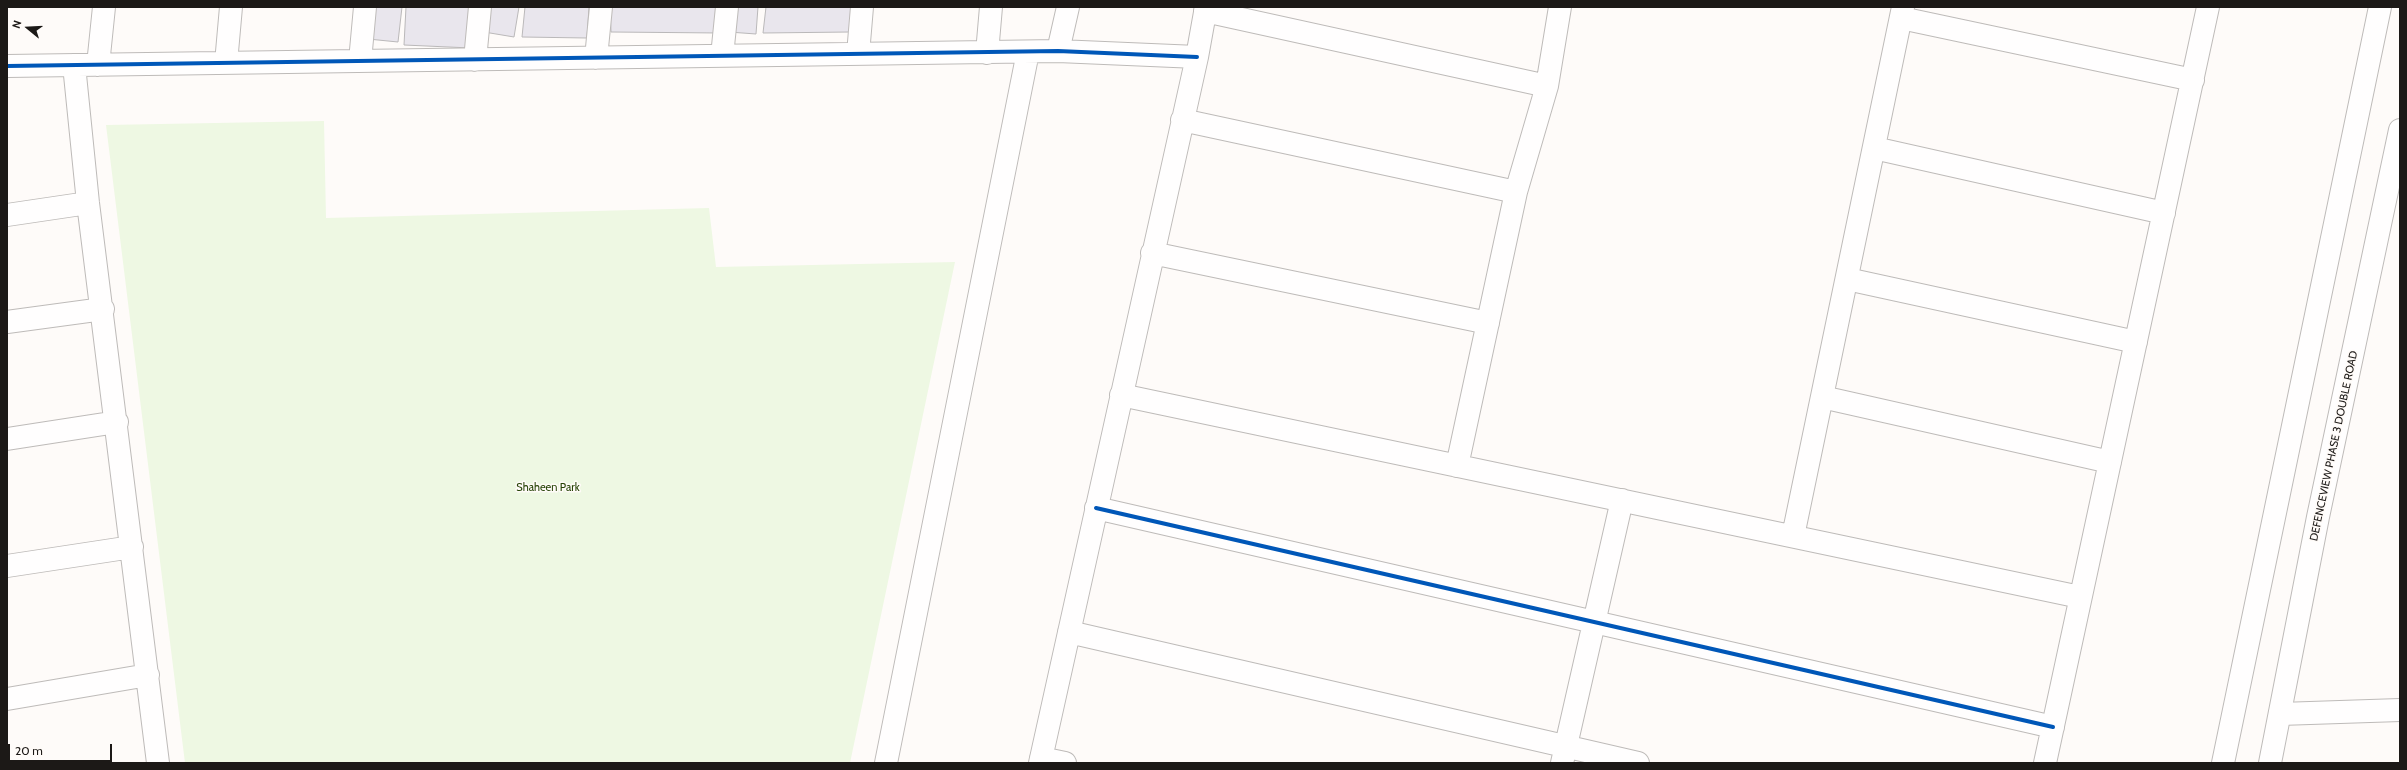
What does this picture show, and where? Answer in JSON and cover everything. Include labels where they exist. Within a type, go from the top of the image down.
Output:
[{"type":"street","points":[[98,65],[104,7]]},
{"type":"street","points":[[226,63],[231,7]]},
{"type":"street","points":[[360,61],[365,7]]},
{"type":"street","points":[[475,60],[480,7]]},
{"type":"street","points":[[596,58],[601,7]]},
{"type":"street","points":[[722,56],[727,7]]},
{"type":"street","points":[[858,54],[862,7]]},
{"type":"street","points":[[987,53],[991,7]]},
{"type":"street","points":[[1058,51],[1068,7]]},
{"type":"street","points":[[1457,466],[1516,192],[1547,86],[1560,7]]},
{"type":"street","points":[[2045,763],[2208,7]]},
{"type":"street","points":[[2223,763],[2380,7]]},
{"type":"street","points":[[1065,763],[1040,760],[1197,57],[1205,9],[1547,86]]},
{"type":"street","points":[[1793,536],[1902,13],[2193,80]]},
{"type":"street","points":[[7,66],[1058,51],[1197,57]]},
{"type":"street","points":[[886,763],[1028,52]]},
{"type":"street","points":[[74,65],[88,203],[103,309],[158,763]]},
{"type":"street","points":[[1182,120],[1516,192]]},
{"type":"street","name":"DEFENCEVIEW PHASE 3 DOUBLE ROAD","points":[[2270,763],[2318,518],[2400,130]]},
{"type":"street","points":[[1874,148],[2164,213]]},
{"type":"street","points":[[7,215],[88,203]]},
{"type":"street","points":[[1152,253],[1488,324]]},
{"type":"street","points":[[1847,279],[2136,342]]},
{"type":"street","points":[[7,322],[103,309]]},
{"type":"street","points":[[1121,395],[2080,597]]},
{"type":"street","points":[[1822,397],[2110,462]]},
{"type":"street","points":[[7,439],[117,422]]},
{"type":"street","points":[[1564,755],[1596,622],[1622,500]]},
{"type":"street","points":[[1096,508],[2052,727]]},
{"type":"street","points":[[7,566],[132,547]]},
{"type":"street","points":[[1069,632],[1564,755],[1638,763]]},
{"type":"street","points":[[7,699],[148,675]]},
{"type":"street","points":[[2280,714],[2400,710]]},
{"type":"green space","name":"Shaheen Park","points":[[324,121],[326,218],[709,208],[716,267],[955,262],[850,763],[185,763],[106,125]]},
{"type":"building","points":[[371,7],[402,7],[398,42],[368,39]]},
{"type":"building","points":[[406,7],[472,7],[471,48],[404,45]]},
{"type":"building","points":[[487,7],[519,7],[514,37],[484,32]]},
{"type":"building","points":[[525,7],[589,7],[587,38],[522,37]]},
{"type":"building","points":[[610,7],[722,7],[720,33],[611,32]]},
{"type":"building","points":[[733,7],[758,7],[756,34],[729,32]]},
{"type":"building","points":[[766,7],[852,7],[850,32],[763,33]]},
{"type":"cycle path","points":[[7,66],[1058,51],[1197,57]]},
{"type":"cycle path","points":[[1096,508],[2053,727]]}]
